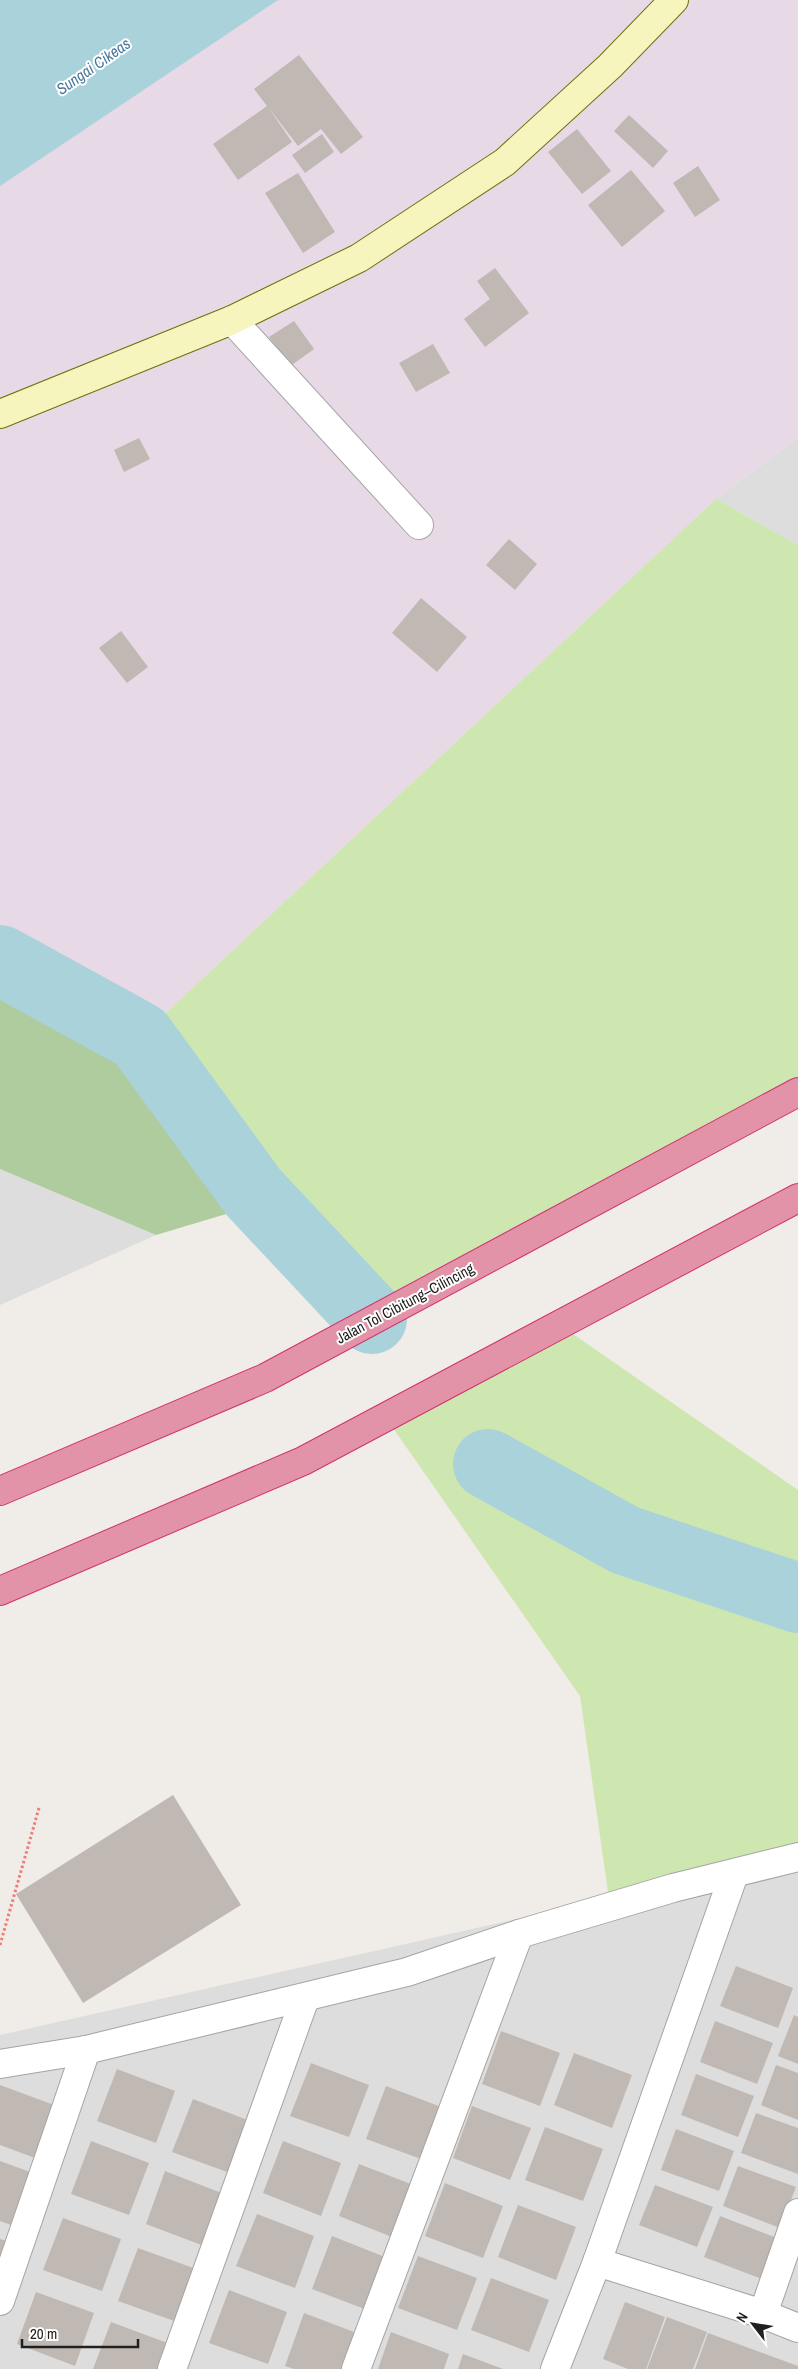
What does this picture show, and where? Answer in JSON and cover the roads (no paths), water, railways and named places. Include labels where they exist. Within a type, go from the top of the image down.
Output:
[{"type":"highway","name":"Jalan Tol Cibitung–Cilincing","points":[[0,1491],[264,1378],[798,1092]]},
{"type":"highway","points":[[0,1591],[303,1461],[798,1198]]},
{"type":"street","points":[[0,414],[232,320],[359,258],[505,162],[610,66],[674,0]]},
{"type":"street","points":[[232,320],[419,525]]},
{"type":"street","points":[[0,2064],[86,2050],[408,1972],[519,1934],[673,1888],[798,1858]]},
{"type":"street","points":[[555,2369],[596,2262],[734,1874]]},
{"type":"street","points":[[356,2369],[519,1934]]},
{"type":"street","points":[[172,2369],[305,1998]]},
{"type":"street","points":[[0,2301],[86,2050]]},
{"type":"street","points":[[763,2314],[798,2213]]},
{"type":"street","points":[[596,2262],[763,2314],[798,2328]]},
{"type":"water","name":"Sungai Cikeas","points":[[0,0],[278,0],[0,186]]},
{"type":"waterway","points":[[0,960],[140,1037],[253,1192],[372,1319]]},
{"type":"waterway","points":[[488,1464],[625,1540],[798,1598]]}]
